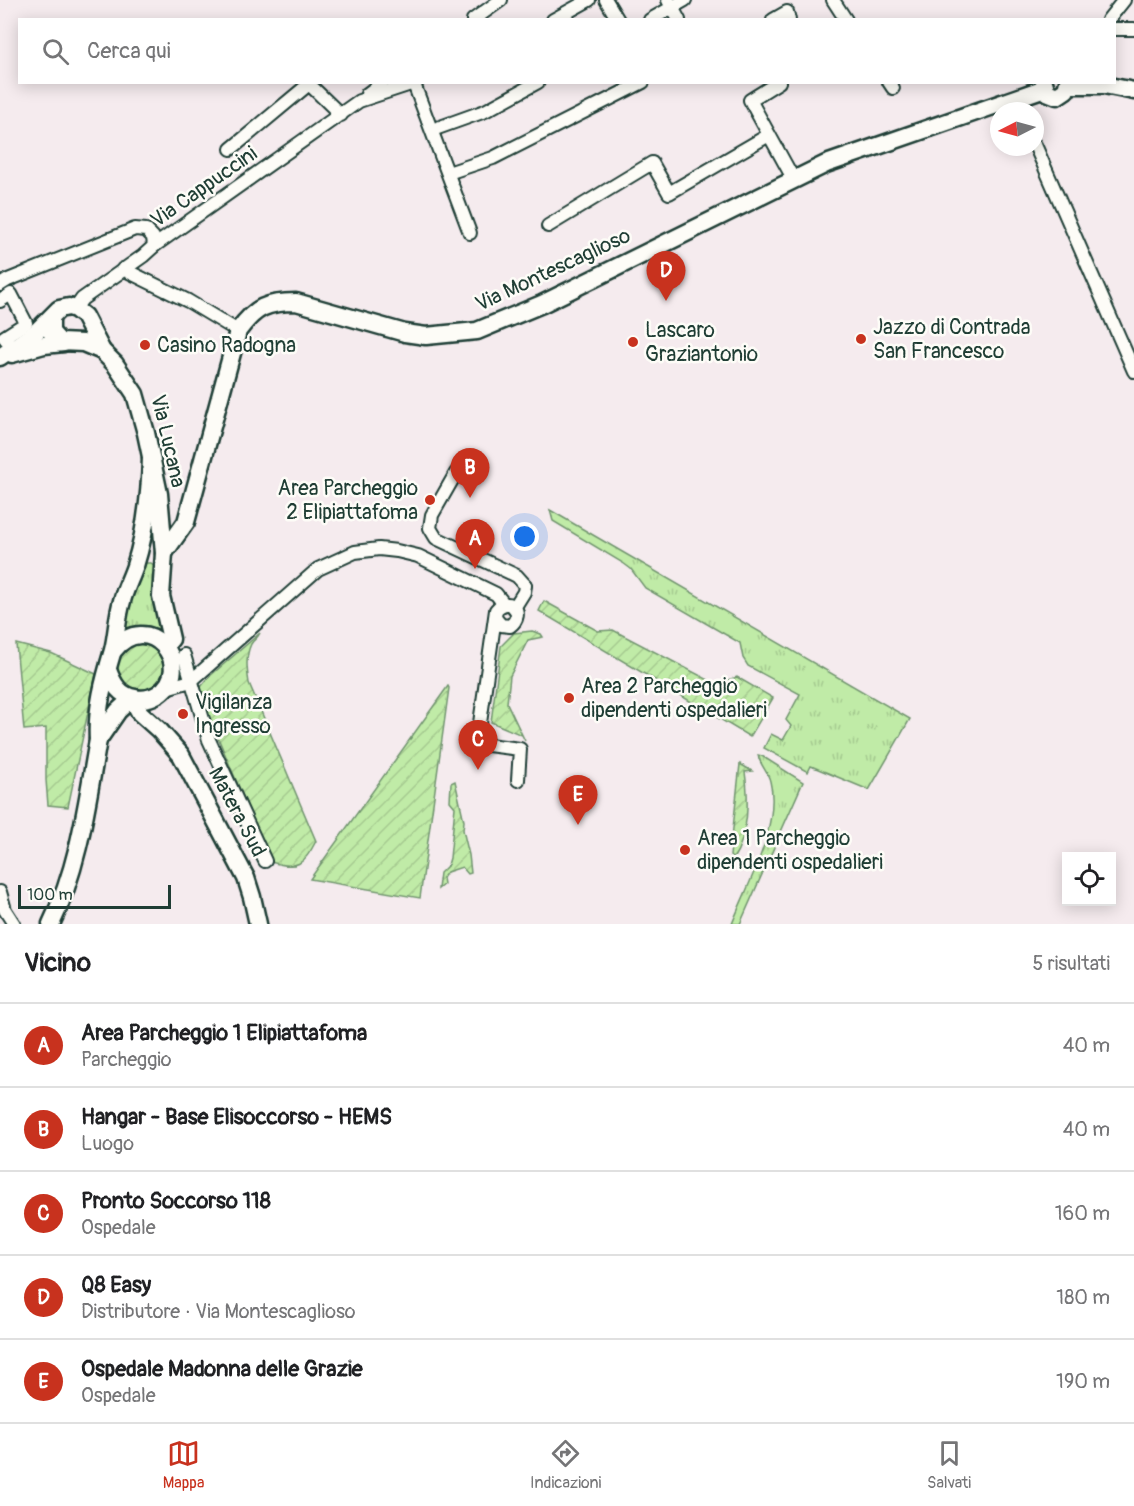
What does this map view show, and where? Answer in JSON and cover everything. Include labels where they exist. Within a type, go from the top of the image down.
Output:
[{"type":"main road","name":"Via Montescaglioso","points":[[1022,102],[1045,85],[1050,94],[1057,96],[1064,93],[1068,84]]},
{"type":"main road","points":[[1068,84],[1104,85],[1134,92]]},
{"type":"main road","name":"Via Montescaglioso","points":[[164,553],[186,522],[238,331],[260,308],[280,302],[296,302],[405,333],[426,336],[477,331],[542,304],[826,164],[878,145],[990,113]]},
{"type":"main road","points":[[3,353],[36,332],[54,313],[64,307],[80,315],[83,335],[68,343]]},
{"type":"main road","name":"Via Lucana","points":[[80,315],[102,351],[115,364],[135,394],[159,494],[164,553],[161,596],[171,639],[166,647]]},
{"type":"main road","points":[[51,318],[49,327],[53,336],[68,343]]},
{"type":"main road","points":[[3,353],[68,343],[83,343],[102,351]]},
{"type":"main road","points":[[50,923],[57,912],[75,866],[98,740],[96,721],[100,699],[113,651],[122,601],[135,566],[150,495],[151,458]]},
{"type":"main road","points":[[135,566],[151,540],[160,519],[175,515],[193,499]]},
{"type":"main road","points":[[113,651],[125,638],[141,634],[154,637],[166,647],[172,660],[172,673],[156,710],[159,730]]},
{"type":"main road","points":[[108,670],[113,683],[124,695],[132,698],[153,697],[164,689]]},
{"type":"main road","points":[[98,740],[118,711],[132,698]]},
{"type":"main road","name":"Matera Sud","points":[[132,698],[140,713],[181,755],[249,887],[258,924]]},
{"type":"street","points":[[476,18],[501,0]]},
{"type":"street","points":[[557,18],[590,0]]},
{"type":"street","points":[[606,0],[617,18]]},
{"type":"street","points":[[652,18],[670,4],[686,0]]},
{"type":"street","points":[[833,0],[845,18]]},
{"type":"street","points":[[1110,18],[1124,0]]},
{"type":"street","points":[[670,4],[678,18]]},
{"type":"street","points":[[1116,29],[1134,29]]},
{"type":"street","points":[[231,149],[309,84],[341,115]]},
{"type":"street","name":"Via Cappuccini","points":[[80,315],[82,299],[341,115],[380,84]]},
{"type":"street","name":"Via Cappuccini","points":[[359,100],[413,84]]},
{"type":"street","points":[[416,84],[470,233]]},
{"type":"street","points":[[432,130],[485,111],[534,84]]},
{"type":"street","points":[[448,173],[493,158],[639,84]]},
{"type":"street","points":[[776,84],[750,100],[794,180]]},
{"type":"street","points":[[548,226],[652,164],[669,193],[769,135]]},
{"type":"street","points":[[1040,156],[1134,371]]},
{"type":"street","points":[[0,285],[135,229],[146,230],[153,237],[154,246]]},
{"type":"street","points":[[123,269],[188,301],[238,331]]},
{"type":"street","points":[[0,301],[11,294],[26,323],[4,337],[3,353]]},
{"type":"street","points":[[164,689],[191,681],[318,569],[355,552],[379,549],[418,556],[496,594],[504,609],[517,614],[513,624],[505,626],[498,624],[504,609],[524,592],[525,585],[517,576],[436,537],[430,528],[432,515],[456,473]]},
{"type":"street","points":[[504,609],[488,665],[480,723],[482,734],[488,745],[520,749],[518,780]]},
{"type":"street","points":[[488,665],[498,637],[505,626]]},
{"type":"street","points":[[166,647],[211,663]]},
{"type":"street","points":[[184,655],[208,740],[265,861]]},
{"type":"street","points":[[0,892],[5,910],[14,924]]},
{"type":"green space","points":[[550,510],[910,719],[869,790],[811,766],[808,772],[764,748],[771,734],[783,740],[791,726],[786,720],[800,694],[748,666],[743,658],[740,643],[645,588],[631,569],[623,563],[553,521]]},
{"type":"green space","points":[[144,563],[151,563],[155,566],[162,634],[140,627],[121,632],[124,616]]},
{"type":"green space","points":[[544,601],[598,631],[613,630],[716,684],[737,677],[773,698],[750,737],[539,611]]},
{"type":"green space","points":[[532,631],[543,637],[528,640],[510,676],[507,703],[525,741],[522,735],[491,722],[501,646],[514,633]]},
{"type":"green space","points":[[260,633],[251,644],[248,654],[249,683],[316,841],[308,856],[299,864],[294,865],[271,862],[201,698],[200,688],[210,676]]},
{"type":"green space","points":[[141,642],[150,644],[161,653],[166,667],[164,676],[155,687],[141,692],[132,690],[121,681],[116,667],[118,658],[127,647]]},
{"type":"green space","points":[[16,644],[51,653],[96,674],[68,807],[48,805],[46,728],[24,730]]},
{"type":"green space","points":[[448,686],[420,898],[310,879]]},
{"type":"green space","points":[[758,755],[803,782],[740,924],[732,924],[761,854],[771,816],[770,781]]},
{"type":"green space","points":[[740,764],[752,771],[745,772],[747,794],[745,828],[733,859],[730,856]]},
{"type":"green space","points":[[455,781],[464,821],[463,830],[471,873],[468,874],[462,867],[447,872],[443,878],[444,884],[438,889],[440,873],[448,865],[450,858],[455,807],[450,801],[451,783]]},
{"type":"place","name":"Q8 Easy","points":[[666,301]]},
{"type":"place","name":"Jazzo di Contrada San Francesco","points":[[861,339]]},
{"type":"place","name":"Lascaro Graziantonio","points":[[633,342]]},
{"type":"place","name":"Casino Radogna","points":[[145,345]]},
{"type":"place","name":"Hangar - Base Elisoccorso - HEMS","points":[[470,498]]},
{"type":"place","name":"Area Parcheggio 2 Elipiattafoma","points":[[430,500]]},
{"type":"place","name":"Area Parcheggio 1 Elipiattafoma","points":[[475,569]]},
{"type":"place","name":"Area 2 Parcheggio dipendenti ospedalieri","points":[[569,698]]},
{"type":"place","name":"Vigilanza Ingresso","points":[[183,714]]},
{"type":"place","name":"Pronto Soccorso 118","points":[[478,770]]},
{"type":"place","name":"Ospedale Madonna delle Grazie","points":[[578,825]]},
{"type":"place","name":"Area 1 Parcheggio dipendenti ospedalieri","points":[[685,850]]}]
